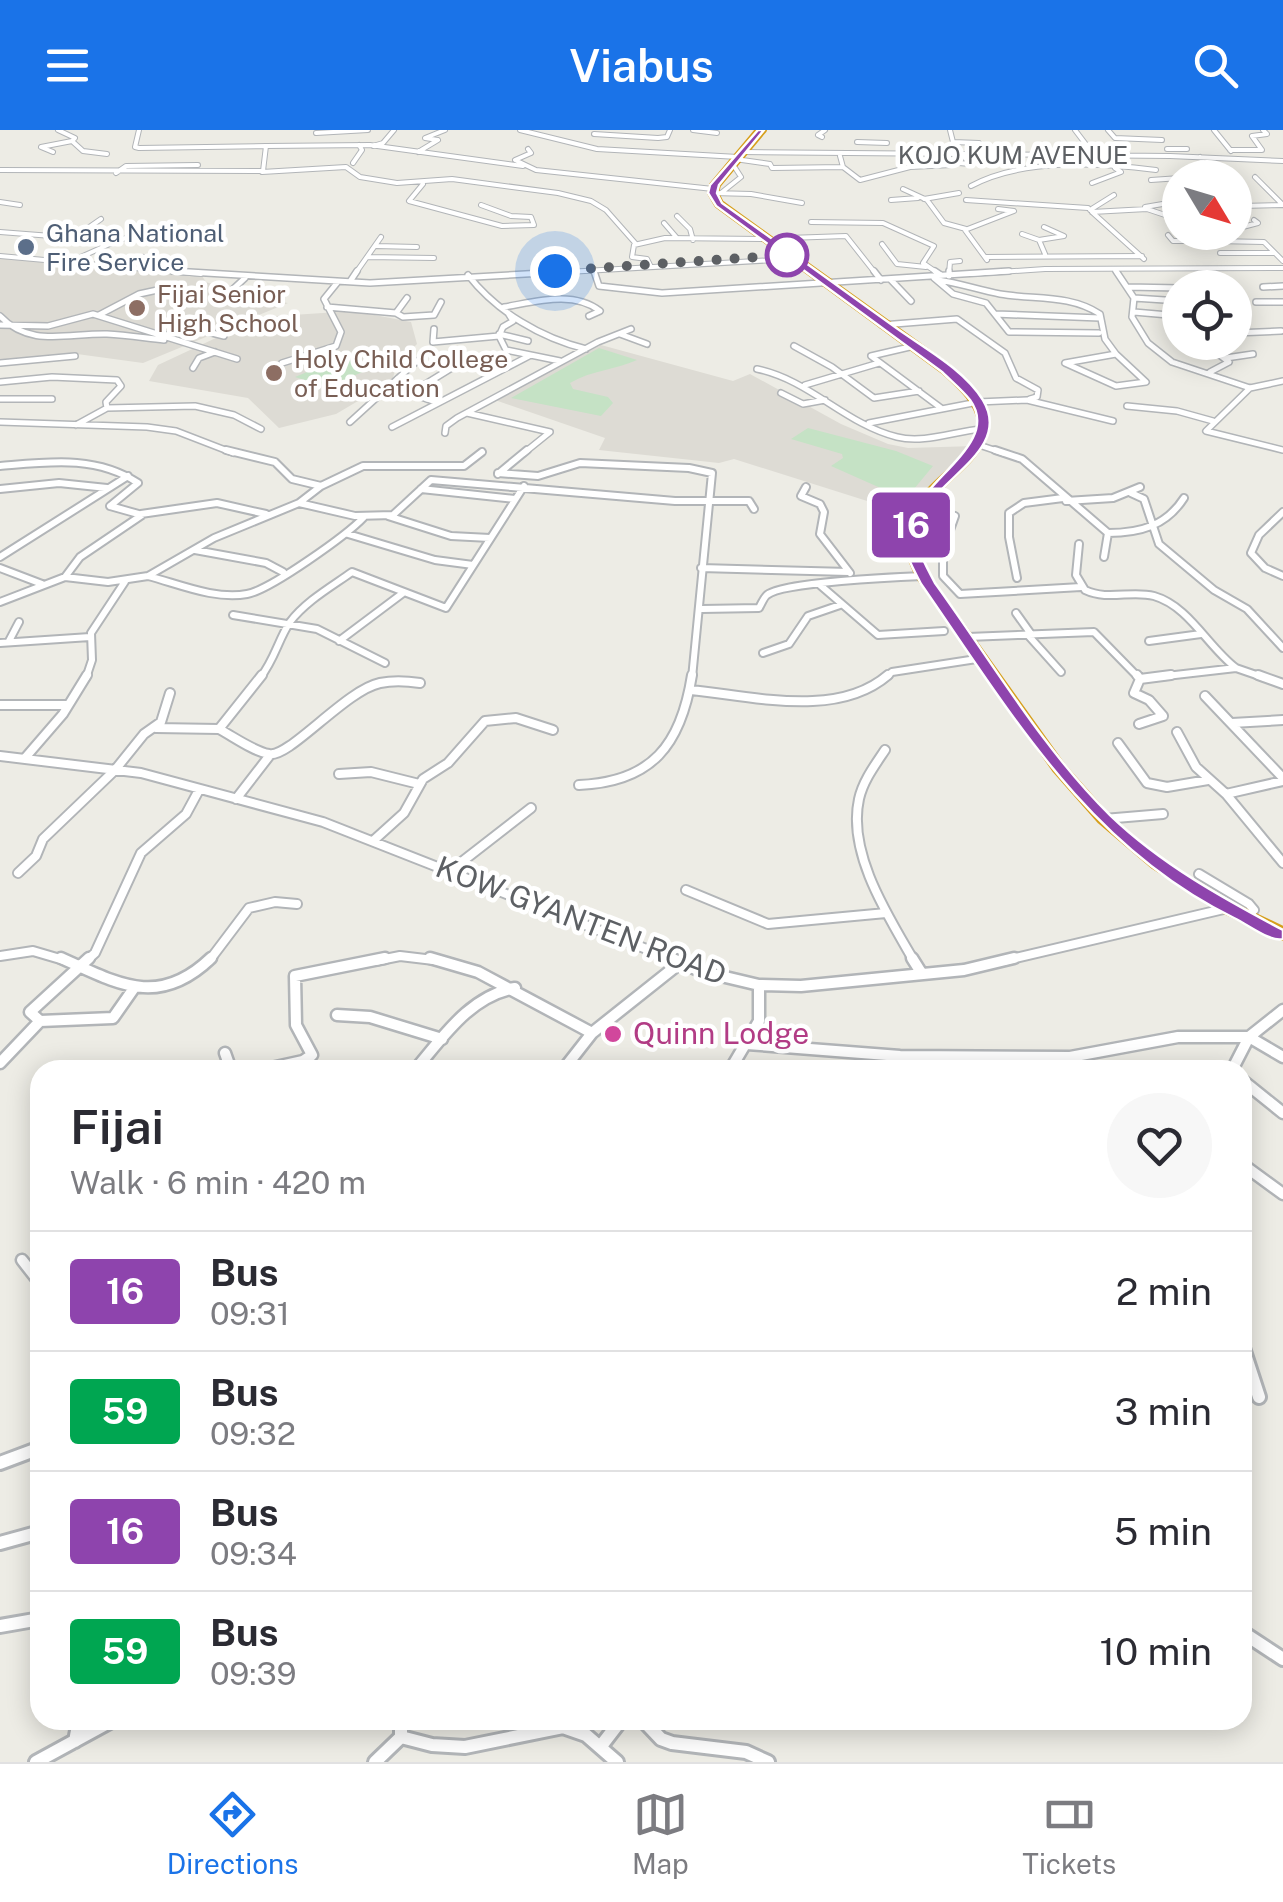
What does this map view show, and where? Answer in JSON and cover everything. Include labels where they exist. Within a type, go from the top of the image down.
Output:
[{"type":"highway","points":[[760,130],[715,192],[719,204],[780,254],[959,380],[978,402],[982,429],[978,445],[920,506],[911,525],[910,540],[926,580],[1059,768],[1104,819],[1157,864],[1228,908],[1283,934]]},
{"type":"street","points":[[58,130],[75,138],[72,141]]},
{"type":"street","points":[[139,130],[135,147],[139,148],[373,146],[613,181],[802,202]]},
{"type":"street","points":[[316,133],[368,130]]},
{"type":"street","points":[[373,146],[382,143],[394,130]]},
{"type":"street","points":[[418,152],[438,140],[425,138],[428,134],[446,130]]},
{"type":"street","points":[[520,130],[552,141],[737,158],[770,164],[772,168],[844,167]]},
{"type":"street","points":[[594,134],[667,137],[670,130]]},
{"type":"street","points":[[694,130],[717,133]]},
{"type":"street","points":[[822,137],[818,135],[824,130]]},
{"type":"street","points":[[950,130],[953,142],[978,144],[988,154]]},
{"type":"street","points":[[1075,130],[1094,155]]},
{"type":"street","points":[[1108,130],[1115,138],[1162,140]]},
{"type":"street","points":[[1158,130],[1170,156]]},
{"type":"street","points":[[1214,130],[1237,160]]},
{"type":"street","points":[[1230,150],[1262,150],[1252,136],[1267,134],[1263,130]]},
{"type":"street","points":[[610,148],[639,137]]},
{"type":"street","points":[[857,142],[887,140],[895,154]]},
{"type":"street","points":[[52,152],[41,147],[72,141]]},
{"type":"street","points":[[72,141],[83,151],[107,154]]},
{"type":"street","points":[[353,163],[363,148],[359,145]]},
{"type":"street","points":[[262,172],[266,146]]},
{"type":"street","points":[[523,166],[515,158],[531,153],[528,149]]},
{"type":"street","points":[[1166,149],[1188,149]]},
{"type":"street","points":[[940,154],[952,165]]},
{"type":"street","points":[[840,156],[844,167],[860,180],[910,167],[971,164],[962,154]]},
{"type":"street","name":"KOJO KUM AVENUE","points":[[737,158],[988,154],[1237,160]]},
{"type":"street","points":[[1057,155],[1062,166]]},
{"type":"street","points":[[196,173],[202,157]]},
{"type":"street","points":[[715,192],[742,176],[737,158]]},
{"type":"street","name":"KOJO KUM AVENUE","points":[[1252,160],[1283,161]]},
{"type":"street","points":[[116,173],[124,166],[198,164]]},
{"type":"street","points":[[971,186],[982,176],[1062,166],[1156,170]]},
{"type":"street","points":[[1092,183],[1116,178],[1121,172],[1112,166]]},
{"type":"street","points":[[0,170],[196,173],[346,167],[368,179],[516,186],[584,198],[614,215],[636,244]]},
{"type":"street","points":[[1255,177],[1283,205]]},
{"type":"street","points":[[1151,180],[1162,179]]},
{"type":"street","points":[[423,184],[410,202],[502,226],[534,225],[531,217],[511,216],[480,205]]},
{"type":"street","points":[[903,188],[921,198],[944,222],[966,229],[1014,211],[998,209]]},
{"type":"street","points":[[890,200],[959,193]]},
{"type":"street","points":[[1090,210],[1114,194]]},
{"type":"street","points":[[966,200],[1090,210],[1146,208],[1162,214]]},
{"type":"street","points":[[0,202],[20,206]]},
{"type":"street","points":[[1146,208],[1145,205],[1162,203]]},
{"type":"street","points":[[1252,206],[1283,205]]},
{"type":"street","points":[[1090,210],[1142,256],[1146,271]]},
{"type":"street","points":[[677,216],[690,229],[694,240]]},
{"type":"street","points":[[72,238],[100,218]]},
{"type":"street","points":[[1252,226],[1258,223],[1254,220]]},
{"type":"street","points":[[811,222],[864,221],[897,227],[934,246],[923,260],[926,267]]},
{"type":"street","points":[[664,223],[679,239]]},
{"type":"street","points":[[1022,234],[1039,240],[1064,236],[1044,227]]},
{"type":"street","points":[[74,260],[158,228]]},
{"type":"street","points":[[966,229],[965,233],[994,272]]},
{"type":"street","points":[[0,232],[116,241]]},
{"type":"street","points":[[0,255],[337,283],[780,254],[788,238],[846,236],[881,280]]},
{"type":"street","points":[[351,280],[381,238]]},
{"type":"street","points":[[650,264],[632,257],[632,247],[679,239],[762,239]]},
{"type":"street","points":[[1039,240],[1046,254]]},
{"type":"street","points":[[593,268],[600,286],[675,292],[994,272],[1282,267],[1274,253],[1259,241],[1252,241]]},
{"type":"street","points":[[882,244],[905,278]]},
{"type":"street","points":[[376,246],[417,247]]},
{"type":"street","points":[[1220,253],[1274,253]]},
{"type":"street","points":[[0,255],[351,280],[650,264]]},
{"type":"street","points":[[367,256],[434,258]]},
{"type":"street","points":[[985,257],[1142,256]]},
{"type":"street","points":[[130,265],[143,257]]},
{"type":"street","points":[[946,276],[950,262],[960,261]]},
{"type":"street","points":[[897,264],[926,267],[946,276]]},
{"type":"street","points":[[1115,270],[1134,298],[1132,317],[1154,348],[1172,362],[1250,388],[1283,381]]},
{"type":"street","points":[[468,276],[479,291],[556,342],[586,349]]},
{"type":"street","points":[[246,278],[232,290],[263,295]]},
{"type":"street","points":[[934,278],[953,294],[986,304],[1004,329],[1013,333],[1099,333]]},
{"type":"street","points":[[934,278],[1011,296],[1070,301],[1094,310],[1100,318],[1099,333],[1146,382],[1116,386],[1065,363],[1117,354]]},
{"type":"street","points":[[890,280],[911,301]]},
{"type":"street","points":[[282,362],[336,346],[341,332],[324,299],[337,283]]},
{"type":"street","points":[[1263,287],[1283,286]]},
{"type":"street","points":[[1127,287],[1162,288]]},
{"type":"street","points":[[99,315],[140,294],[162,289]]},
{"type":"street","points":[[396,313],[407,298]]},
{"type":"street","points":[[1134,298],[1162,300]]},
{"type":"street","points":[[504,309],[546,301],[583,302],[594,304],[600,311],[589,316]]},
{"type":"street","points":[[328,307],[404,317],[434,316],[442,302]]},
{"type":"street","points":[[1256,302],[1283,302]]},
{"type":"street","points":[[499,335],[513,321],[504,309]]},
{"type":"street","points":[[1134,312],[1162,314]]},
{"type":"street","points":[[9,328],[48,326],[87,314],[99,315],[238,358]]},
{"type":"street","points":[[995,314],[1100,318]]},
{"type":"street","points":[[0,316],[9,328]]},
{"type":"street","points":[[869,423],[978,402],[1027,400],[1037,397],[1038,390],[1016,378],[1004,353],[970,325],[950,319],[882,324]]},
{"type":"street","points":[[1252,333],[1282,333],[1280,323]]},
{"type":"street","points":[[0,325],[37,338],[102,334],[182,342]]},
{"type":"street","points":[[163,336],[192,328],[224,336]]},
{"type":"street","points":[[434,329],[433,342],[499,335],[528,341]]},
{"type":"street","points":[[446,433],[446,426],[467,413],[631,329]]},
{"type":"street","points":[[620,334],[647,344]]},
{"type":"street","points":[[499,335],[506,350],[563,362]]},
{"type":"street","points":[[794,346],[878,399],[919,391]]},
{"type":"street","points":[[914,346],[872,356],[941,408]]},
{"type":"street","points":[[193,368],[199,358],[215,352]]},
{"type":"street","points":[[0,363],[75,356]]},
{"type":"street","points":[[392,427],[529,356]]},
{"type":"street","points":[[1203,373],[1230,365],[1225,360]]},
{"type":"street","points":[[350,422],[416,361]]},
{"type":"street","points":[[805,385],[880,363]]},
{"type":"street","points":[[411,393],[458,364],[509,366]]},
{"type":"street","points":[[757,368],[780,373],[825,400],[904,438],[982,429]]},
{"type":"street","points":[[0,382],[52,377],[116,380],[121,386],[106,402],[107,408]]},
{"type":"street","points":[[1250,388],[1206,431],[1283,450]]},
{"type":"street","points":[[383,392],[411,393],[438,404]]},
{"type":"street","points":[[780,393],[803,404],[825,400]]},
{"type":"street","points":[[0,399],[52,400]]},
{"type":"street","points":[[1027,400],[1113,421]]},
{"type":"street","points":[[74,427],[107,408],[201,406],[234,414],[261,429]]},
{"type":"street","points":[[1127,406],[1177,411],[1213,421]]},
{"type":"street","points":[[467,413],[550,432],[489,483]]},
{"type":"street","points":[[2,423],[142,426],[176,431],[236,454],[275,462],[292,479],[321,486]]},
{"type":"street","points":[[978,445],[1022,459],[1065,500],[1108,533],[1151,528],[1175,513],[1184,498]]},
{"type":"street","points":[[0,602],[65,577],[126,580],[148,576],[266,514],[299,503],[321,486],[362,466],[464,466],[482,452]]},
{"type":"street","points":[[0,466],[64,462],[107,468],[128,476],[137,486],[110,506],[141,514],[217,503],[266,514]]},
{"type":"street","points":[[498,473],[538,476],[580,462],[704,469],[712,473],[714,500],[705,522],[702,609],[691,690],[657,759],[619,782],[579,785]]},
{"type":"street","points":[[0,557],[128,476]]},
{"type":"street","points":[[299,503],[364,517],[388,516],[398,513],[431,480],[675,501],[750,501],[754,509]]},
{"type":"street","points":[[0,489],[59,483],[108,488]]},
{"type":"street","points":[[219,728],[275,660],[289,624],[310,602],[352,572],[446,608],[524,486]]},
{"type":"street","points":[[806,487],[801,496],[820,504],[824,512],[820,534],[852,576]]},
{"type":"street","points":[[1017,578],[1014,546],[1006,527],[1009,514],[1024,503],[1106,499],[1140,487]]},
{"type":"street","points":[[421,489],[515,499]]},
{"type":"street","points":[[1131,493],[1144,499],[1159,544],[1214,590],[1247,608],[1283,648]]},
{"type":"street","points":[[920,506],[955,516],[950,530]]},
{"type":"street","points":[[1283,512],[1262,530],[1251,553],[1265,568],[1283,576]]},
{"type":"street","points":[[65,577],[80,557],[141,514]]},
{"type":"street","points":[[388,516],[451,536],[490,538]]},
{"type":"street","points":[[148,576],[234,596],[256,592],[348,534],[364,517]]},
{"type":"street","points":[[1104,557],[1108,533]]},
{"type":"street","points":[[348,534],[435,560],[473,565]]},
{"type":"street","points":[[1079,544],[1076,577],[1082,586]]},
{"type":"street","points":[[193,550],[266,562],[283,572]]},
{"type":"street","points":[[944,552],[939,562],[946,582],[960,594],[1082,586],[1104,595],[1160,599],[1236,668]]},
{"type":"street","points":[[701,568],[776,567],[946,582]]},
{"type":"street","points":[[0,568],[42,584]]},
{"type":"street","points":[[702,609],[758,608],[766,594],[774,590],[820,585],[852,576]]},
{"type":"street","points":[[25,758],[68,705],[90,670],[94,652],[90,637],[101,613],[126,580]]},
{"type":"street","points":[[820,585],[878,635],[944,631]]},
{"type":"street","points":[[339,641],[403,594]]},
{"type":"street","points":[[764,653],[789,644],[808,616],[840,605]]},
{"type":"street","points":[[1016,614],[1061,672]]},
{"type":"street","points":[[233,615],[317,628],[385,664]]},
{"type":"street","points":[[4,642],[19,622]]},
{"type":"street","points":[[968,637],[1089,632],[1101,635],[1140,679]]},
{"type":"street","points":[[1150,641],[1202,634]]},
{"type":"street","points":[[4,642],[90,637]]},
{"type":"street","points":[[691,690],[796,700],[849,700],[872,690],[892,672],[983,658]]},
{"type":"street","points":[[1140,679],[1236,668],[1283,684]]},
{"type":"street","points":[[153,728],[219,728],[270,754],[284,753],[325,710],[348,697],[393,678],[420,683]]},
{"type":"street","points":[[1139,724],[1163,716],[1148,700],[1134,693],[1140,679]]},
{"type":"street","points":[[18,873],[36,856],[43,839],[165,717],[170,692]]},
{"type":"street","points":[[1205,696],[1283,780],[1226,794]]},
{"type":"street","points":[[0,705],[68,705]]},
{"type":"street","points":[[373,840],[404,813],[419,784],[448,763],[485,722],[516,718],[553,730]]},
{"type":"street","points":[[1232,723],[1283,720]]},
{"type":"street","points":[[1177,732],[1208,780],[1226,794],[1283,863]]},
{"type":"street","points":[[1118,743],[1146,784],[1167,787],[1208,780]]},
{"type":"street","points":[[885,750],[868,775],[858,805],[858,828],[886,913],[922,974]]},
{"type":"street","points":[[236,799],[270,754]]},
{"type":"street","name":"KOW GYANTEN ROAD","points":[[0,756],[115,770],[323,822],[645,945],[680,963],[759,985],[801,986],[977,968],[1228,908]]},
{"type":"street","points":[[339,774],[365,771],[419,784]]},
{"type":"street","points":[[40,1021],[30,1012],[94,953],[142,853],[186,814],[199,790]]},
{"type":"street","points":[[450,871],[531,808]]},
{"type":"street","points":[[1104,819],[1164,814]]},
{"type":"street","points":[[1199,874],[1249,904],[1254,910],[1247,918]]},
{"type":"street","points":[[686,890],[768,924],[886,913]]},
{"type":"street","points":[[0,956],[41,951],[78,970],[134,988],[161,987],[208,962],[248,907],[268,900],[297,904]]},
{"type":"street","points":[[304,1060],[312,1055],[296,1025],[295,976],[308,969],[351,967],[403,956],[449,964],[518,988],[592,1032]]},
{"type":"street","points":[[571,1060],[592,1032],[680,963]]},
{"type":"street","points":[[737,1060],[764,1010],[759,985]]},
{"type":"street","points":[[0,1063],[40,1021],[116,1017],[134,988]]},
{"type":"street","points":[[423,1060],[492,992],[518,988]]},
{"type":"street","points":[[1237,1060],[1249,1037],[1283,1010]]},
{"type":"street","points":[[337,1016],[370,1017],[442,1038]]},
{"type":"street","points":[[747,1044],[900,1056],[1070,1057],[1178,1037],[1249,1037],[1283,1056]]},
{"type":"street","points":[[225,1053],[228,1060]]},
{"type":"street","points":[[964,1060],[965,1056]]},
{"type":"street","points":[[1252,1088],[1283,1112]]},
{"type":"street","points":[[1252,1171],[1283,1194]]},
{"type":"street","points":[[22,1260],[30,1270]]},
{"type":"street","points":[[1252,1375],[1259,1396]]},
{"type":"street","points":[[0,1463],[30,1452]]},
{"type":"street","points":[[0,1543],[30,1535]]},
{"type":"street","points":[[0,1626],[30,1621]]},
{"type":"street","points":[[1252,1639],[1283,1659]]},
{"type":"street","points":[[75,1741],[77,1730]]},
{"type":"street","points":[[36,1762],[95,1730]]},
{"type":"street","points":[[375,1762],[400,1737],[400,1730]]},
{"type":"street","points":[[400,1737],[418,1744],[450,1747],[558,1730]]},
{"type":"street","points":[[572,1730],[618,1762]]},
{"type":"street","points":[[600,1746],[612,1730]]},
{"type":"street","points":[[653,1730],[672,1743],[746,1752],[768,1762]]},
{"type":"shaded area","name":"Fijai Senior High School","points":[[0,258],[202,276],[206,282],[252,298],[288,303],[143,363],[77,354],[0,360]]},
{"type":"shaded area","name":"Holy Child College of Education","points":[[354,311],[411,322],[417,344],[397,364],[392,381],[336,414],[279,428],[248,398],[149,381],[158,365],[261,317]]},
{"type":"shaded area","points":[[601,345],[733,381],[750,374],[841,424],[888,444],[908,448],[975,446],[902,512],[734,459],[719,463],[599,450],[605,438],[495,400]]},
{"type":"green space","points":[[599,348],[637,360],[570,383],[573,389],[608,397],[613,403],[601,416],[511,398]]},
{"type":"green space","points":[[341,358],[374,367],[328,387],[295,377]]},
{"type":"green space","points":[[808,428],[896,451],[933,466],[909,495],[885,490],[831,466],[843,458],[842,454],[791,439]]},
{"type":"bus line","name":"16","points":[[760,130],[714,185],[712,193],[719,204],[762,239],[946,369],[978,402],[983,420],[978,445],[922,503],[911,525],[912,550],[928,584],[1059,768],[1104,819],[1157,864],[1228,908],[1283,934]]},
{"type":"place","name":"Ghana National Fire Service","points":[[26,247]]},
{"type":"place","name":"Fijai Senior High School","points":[[137,308]]},
{"type":"place","name":"Holy Child College of Education","points":[[274,373]]},
{"type":"place","name":"Quinn Lodge","points":[[613,1034]]},
{"type":"route","points":[[555,271],[787,255]]}]
